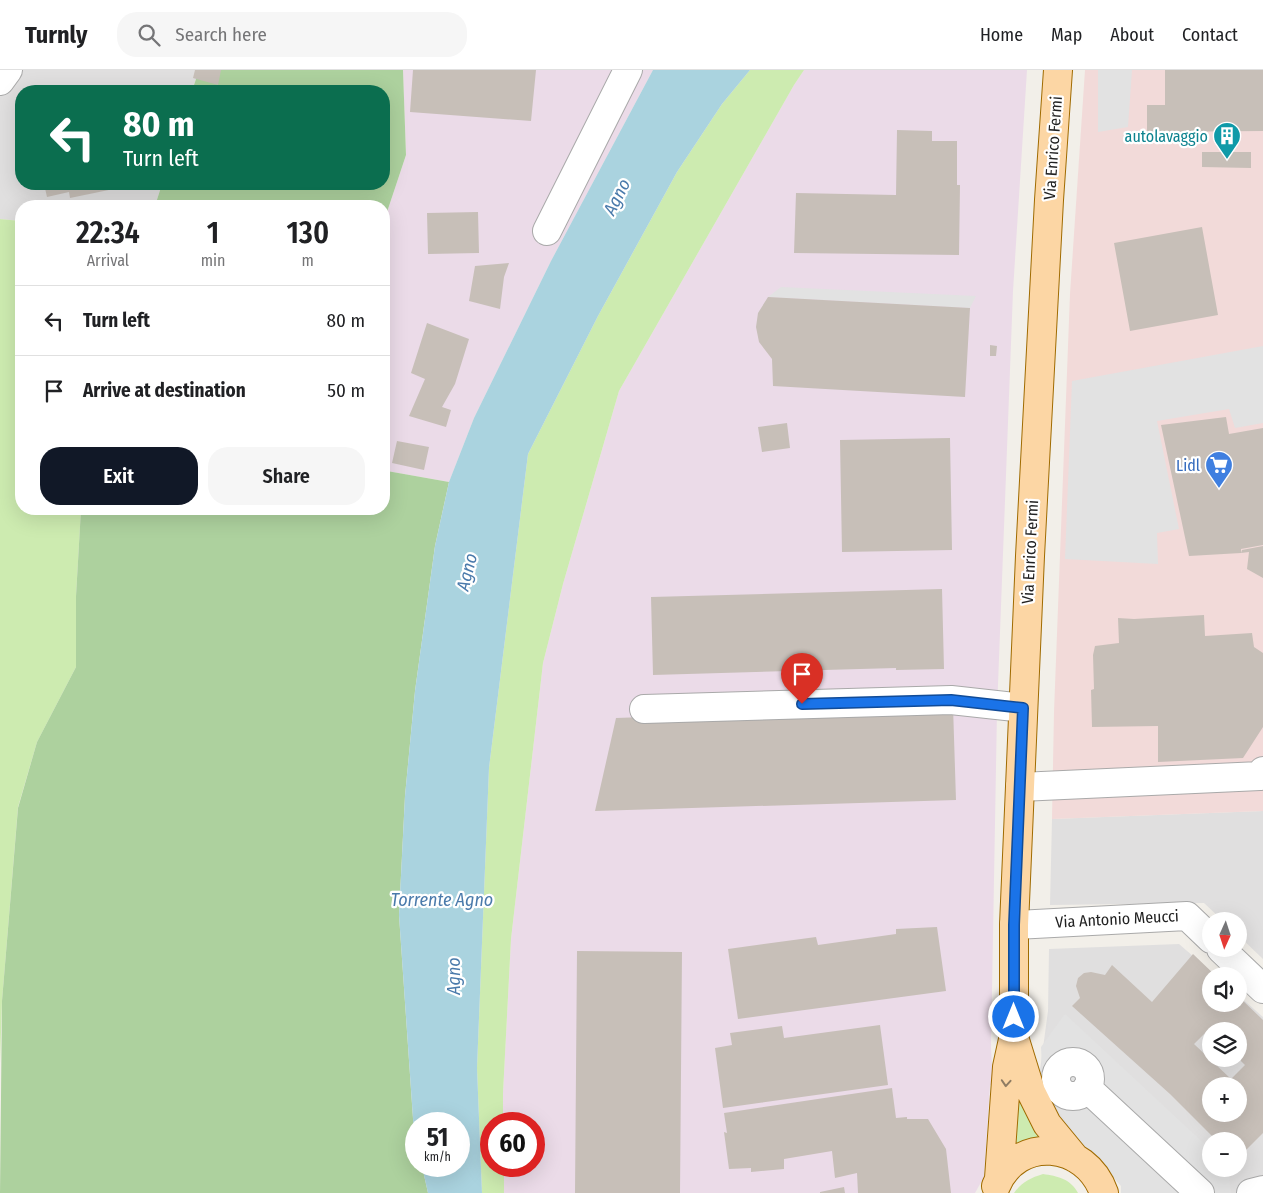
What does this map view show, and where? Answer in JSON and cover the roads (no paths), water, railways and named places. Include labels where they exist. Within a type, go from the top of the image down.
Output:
[{"type":"main road","name":"Via Enrico Fermi","points":[[996,1185],[1007,1067],[1014,1035],[1014,925],[1023,708],[1036,424],[1058,70]]},
{"type":"main road","name":"Via Enrico Fermi","points":[[1014,1035],[1031,1092],[1047,1124],[1075,1158]]},
{"type":"main road","points":[[996,1185],[1013,1162],[1031,1154],[1049,1150],[1067,1154],[1083,1162],[1096,1175],[1104,1193]]},
{"type":"street","points":[[0,81],[8,70]]},
{"type":"street","points":[[547,231],[628,70]]},
{"type":"street","points":[[644,708],[951,700],[1023,708]]},
{"type":"street","points":[[1020,787],[1260,776],[1263,771]]},
{"type":"street","name":"Via Antonio Meucci","points":[[1014,925],[1187,916],[1202,930]]},
{"type":"street","points":[[1230,958],[1263,989]]},
{"type":"street","points":[[1087,1088],[1200,1193]]},
{"type":"street","points":[[1251,1193],[1263,1190]]},
{"type":"water","name":"Torrente Agno","points":[[653,70],[750,70],[722,104],[677,172],[598,316],[528,454],[489,768],[477,1068],[482,1193],[428,1193],[424,1177],[470,1177],[470,1112],[413,1112],[399,915],[405,796],[415,691],[435,546],[449,482],[474,418],[551,261]]},
{"type":"place","name":"autolavaggio","points":[[1227,160]]},
{"type":"place","name":"Lidl","points":[[1219,489]]},
{"type":"water label","name":"Agno","points":[[617,197]]},
{"type":"water label","name":"Agno","points":[[467,572]]},
{"type":"water label","name":"Agno","points":[[454,976]]}]
